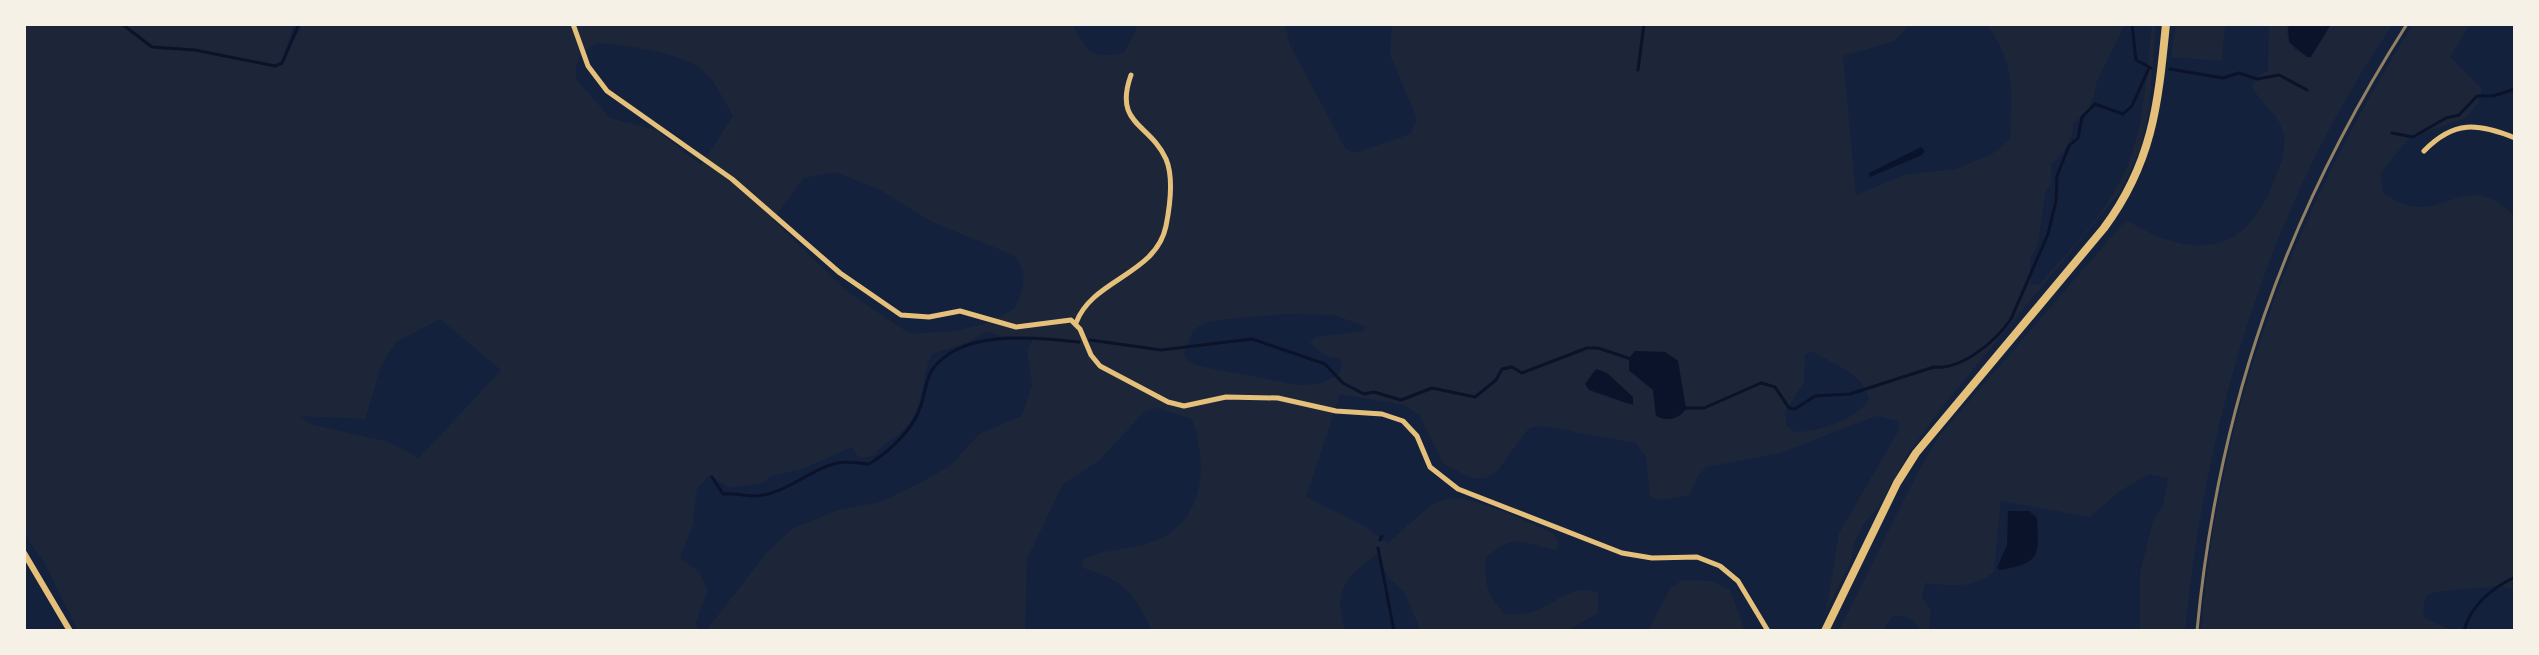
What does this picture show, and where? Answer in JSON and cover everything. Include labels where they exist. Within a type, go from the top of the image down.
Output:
[{"type":"main road","points":[[1825,631],[1897,483],[1916,453],[2104,228],[2129,192],[2152,134],[2166,24]]},
{"type":"street","points":[[573,24],[588,66],[607,91],[732,179],[840,273],[901,315],[929,317],[960,311],[1016,327],[1067,320],[1076,323],[1100,366],[1168,402],[1184,406],[1226,397],[1278,398],[1336,411],[1391,416],[1403,421],[1417,436],[1430,467],[1449,485],[1622,553],[1652,558],[1697,557],[1720,566],[1738,581],[1768,631]]},
{"type":"street","points":[[1076,323],[1090,297],[1151,255],[1166,226],[1169,169],[1165,156],[1131,118],[1125,97],[1131,75]]},
{"type":"street","points":[[2424,151],[2444,133],[2458,128],[2486,126],[2515,138]]},
{"type":"street","points":[[24,553],[70,631]]},
{"type":"street","points":[[24,572],[35,568]]},
{"type":"shaded area","points":[[24,24],[294,24],[282,61],[303,24],[1073,24],[1086,47],[1105,55],[1124,52],[1136,31],[1136,24],[1285,24],[1290,45],[1345,148],[1354,153],[1410,134],[1417,119],[1390,55],[1392,24],[1909,24],[1895,41],[1843,56],[1856,195],[1904,175],[1956,169],[1992,154],[2010,139],[2010,78],[2003,52],[1986,24],[2125,24],[2097,81],[2090,109],[2073,124],[2066,146],[2051,164],[2052,182],[2045,193],[2038,245],[2030,258],[2031,284],[2039,285],[2095,220],[2123,176],[2136,140],[2152,24],[2156,24],[2149,111],[2141,147],[2121,191],[1947,401],[1909,452],[1878,508],[1865,522],[1855,541],[1851,561],[1826,612],[1839,533],[1899,430],[1899,421],[1876,416],[1780,453],[1706,467],[1697,477],[1690,495],[1661,500],[1650,496],[1646,457],[1636,443],[1542,426],[1529,428],[1497,471],[1486,478],[1471,478],[1444,464],[1420,416],[1404,405],[1340,394],[1306,497],[1364,526],[1388,543],[1442,500],[1466,500],[1498,510],[1554,534],[1558,540],[1557,550],[1514,542],[1486,557],[1488,588],[1505,614],[1531,612],[1581,590],[1598,593],[1598,613],[1567,631],[1421,631],[1404,592],[1388,577],[1377,554],[1357,570],[1344,586],[1340,606],[1345,631],[1152,631],[1126,589],[1109,578],[1083,568],[1083,559],[1143,545],[1163,537],[1190,512],[1200,478],[1198,439],[1192,419],[1157,408],[1145,411],[1100,460],[1063,484],[1027,559],[1025,631],[706,631],[767,552],[792,529],[838,510],[880,502],[924,481],[951,465],[979,434],[1022,416],[1032,385],[1027,351],[1033,339],[987,331],[967,343],[932,354],[914,416],[905,429],[874,456],[859,458],[852,447],[805,468],[771,476],[763,483],[729,488],[709,475],[697,489],[693,524],[680,558],[699,572],[708,590],[696,622],[698,631],[78,631],[43,560],[24,534]],"holes":[[[599,43],[636,47],[688,61],[703,70],[733,116],[701,165],[656,130],[610,118],[576,79],[578,61]],[[835,172],[882,191],[934,223],[1013,255],[1022,268],[1023,288],[1014,309],[985,324],[956,331],[910,334],[849,293],[773,220],[804,178]],[[1284,314],[1333,315],[1365,326],[1364,331],[1316,337],[1310,343],[1323,355],[1340,359],[1342,366],[1338,376],[1317,384],[1298,385],[1189,362],[1184,355],[1193,330],[1208,321]],[[440,319],[501,370],[419,458],[389,442],[310,424],[301,416],[365,419],[381,366],[396,342]],[[1635,351],[1665,352],[1678,361],[1686,409],[1655,412],[1653,390],[1629,371]],[[1813,351],[1847,370],[1860,382],[1869,399],[1846,419],[1815,430],[1795,432],[1787,426],[1785,412],[1804,382],[1805,355]],[[1601,369],[1633,397],[1628,404],[1589,390]]]},
{"type":"shaded area","points":[[2176,24],[2225,24],[2222,61],[2171,57]]},
{"type":"shaded area","points":[[2269,24],[2288,24],[2287,34],[2294,50],[2311,56],[2331,24],[2393,24],[2350,93],[2312,164],[2279,238],[2251,314],[2209,471],[2185,631],[2140,631],[2140,573],[2153,521],[2163,506],[2168,478],[2149,474],[2120,491],[2090,517],[2001,501],[1994,572],[1970,584],[1925,583],[1922,598],[1931,609],[1929,628],[1933,631],[1921,631],[1910,619],[1893,616],[1882,631],[1838,631],[1939,436],[2126,220],[2169,240],[2209,245],[2227,240],[2244,229],[2259,212],[2279,169],[2285,143],[2279,121],[2252,85],[2257,76],[2268,71]]},
{"type":"shaded area","points":[[2288,24],[2331,24],[2311,57],[2307,57],[2289,42]]},
{"type":"shaded area","points":[[2413,24],[2470,24],[2450,57],[2482,89],[2478,103],[2466,118],[2409,138],[2380,174],[2383,193],[2403,204],[2422,207],[2470,195],[2483,196],[2515,216],[2515,590],[2499,586],[2433,592],[2426,596],[2423,609],[2425,618],[2454,631],[2201,631],[2210,548],[2225,468],[2269,314],[2298,240],[2332,167],[2370,95]]},
{"type":"shaded area","points":[[1921,147],[1925,151],[1922,155],[1870,177],[1869,173]]},
{"type":"shaded area","points":[[1635,351],[1665,352],[1678,361],[1686,409],[1680,415],[1669,419],[1656,416],[1653,390],[1629,370],[1629,358]]},
{"type":"shaded area","points":[[1596,369],[1607,373],[1633,397],[1633,405],[1589,390],[1585,384]]},
{"type":"shaded area","points":[[2008,511],[2029,511],[2037,518],[2037,549],[2035,556],[2023,564],[2000,570],[1997,568],[2007,545]]},
{"type":"shaded area","points":[[1683,580],[1711,581],[1730,590],[1745,631],[1648,631],[1671,587]]},
{"type":"waterway","points":[[122,24],[152,47],[195,50],[275,66],[282,63],[299,24]]},
{"type":"waterway","points":[[1638,70],[1644,24]]},
{"type":"waterway","points":[[2132,24],[2136,60],[2151,68]]},
{"type":"waterway","points":[[1684,408],[1704,408],[1761,383],[1775,387],[1789,408],[1795,409],[1815,396],[1850,394],[1934,367],[1956,364],[1977,352],[1997,336],[2011,319],[2048,234],[2056,201],[2057,176],[2069,146],[2078,138],[2082,117],[2095,104],[2123,114],[2132,106],[2149,68]]},
{"type":"waterway","points":[[2170,69],[2223,78],[2239,73],[2257,79],[2279,75],[2307,90]]},
{"type":"waterway","points":[[2392,133],[2413,137],[2446,118],[2459,115],[2477,96],[2493,96],[2515,89]]},
{"type":"waterway","points":[[712,477],[723,494],[755,496],[787,487],[837,463],[869,464],[907,431],[918,414],[932,370],[961,347],[1021,338],[1079,342]]},
{"type":"waterway","points":[[1090,340],[1161,350],[1252,339],[1325,364],[1343,383],[1364,394],[1374,392],[1401,400],[1432,388],[1475,397],[1496,380],[1502,369],[1512,367],[1522,373],[1587,348],[1598,348],[1631,359]]},
{"type":"waterway","points":[[1380,540],[1382,536]]},
{"type":"waterway","points":[[1378,548],[1394,631]]},
{"type":"waterway","points":[[2464,631],[2471,614],[2483,599],[2515,577]]},
{"type":"waterway","points":[[1405,631],[1415,631]]},
{"type":"railway","points":[[2197,631],[2207,548],[2222,468],[2264,315],[2293,240],[2326,168],[2364,95],[2407,24]]}]
